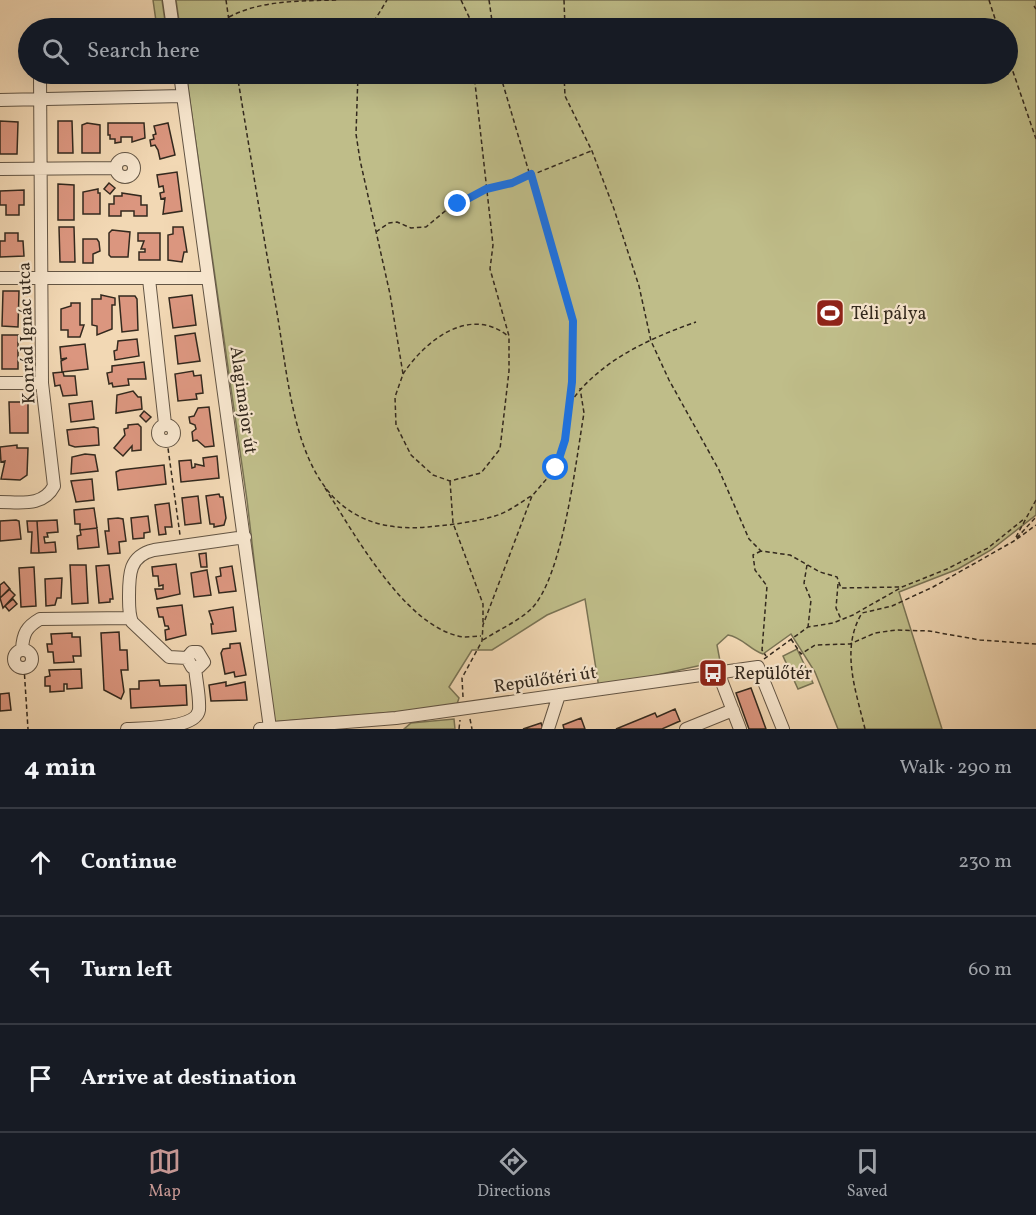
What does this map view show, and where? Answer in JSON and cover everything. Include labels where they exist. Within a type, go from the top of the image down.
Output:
[{"type":"street","points":[[170,0],[173,18]]},
{"type":"street","name":"Konrád Ignác utca","points":[[0,502],[37,502],[45,499],[54,486],[42,383],[40,84]]},
{"type":"street","name":"Alagimajor út","points":[[181,84],[269,708]]},
{"type":"street","points":[[0,100],[183,96]]},
{"type":"street","points":[[0,169],[116,168]]},
{"type":"street","points":[[0,278],[208,278]]},
{"type":"street","points":[[149,279],[165,424],[157,433],[160,439],[167,441]]},
{"type":"street","points":[[0,383],[42,383]]},
{"type":"street","points":[[127,729],[186,725],[194,719],[199,709],[191,663],[170,657],[135,628],[130,618],[129,580],[133,563],[145,552],[245,537]]},
{"type":"street","points":[[24,668],[18,666],[14,659],[17,651],[22,650],[23,636],[29,625],[40,619],[130,618]]},
{"type":"street","points":[[758,667],[783,729]]},
{"type":"street","name":"Repülőtéri út","points":[[260,729],[396,723],[559,695],[758,667]]},
{"type":"street","points":[[718,672],[740,729]]},
{"type":"street","points":[[548,729],[559,695]]},
{"type":"street","points":[[269,708],[270,728]]},
{"type":"street","points":[[250,729],[260,724],[269,708]]},
{"type":"street","points":[[686,729],[733,710]]},
{"type":"path","points":[[226,0],[229,16],[241,10],[284,1],[337,0]]},
{"type":"path","points":[[376,18],[387,0]]},
{"type":"path","points":[[461,0],[469,18]]},
{"type":"path","points":[[489,0],[492,18]]},
{"type":"path","points":[[564,0],[565,18]]},
{"type":"path","points":[[989,0],[995,18]]},
{"type":"path","points":[[239,84],[288,383],[302,442],[323,485],[395,594],[434,624],[458,636],[482,636]]},
{"type":"path","points":[[358,84],[356,134],[375,233],[390,294],[403,374]]},
{"type":"path","points":[[475,84],[493,245],[490,269],[508,336],[509,371],[500,448],[482,473],[450,481],[434,475],[411,455],[396,425],[395,397],[403,374],[416,355],[443,333],[465,325],[482,324],[498,328],[508,336]]},
{"type":"path","points":[[483,625],[532,496],[556,468],[565,440],[570,404],[573,321],[503,84]]},
{"type":"path","points":[[564,84],[565,96],[592,151],[639,286],[651,341],[669,380],[719,470],[749,540],[761,551]]},
{"type":"path","points":[[1017,84],[1036,139]]},
{"type":"path","points":[[375,233],[389,223],[398,222],[411,228],[426,226],[450,207],[486,189],[512,183],[592,151]]},
{"type":"path","points":[[570,404],[580,388],[632,349],[696,322]]},
{"type":"path","points":[[482,641],[531,610],[555,565],[584,413],[580,388]]},
{"type":"path","points":[[167,441],[182,546]]},
{"type":"path","points":[[450,481],[453,523],[483,604],[482,641],[462,678],[464,699]]},
{"type":"path","points":[[323,485],[345,507],[374,524],[405,529],[496,516],[532,496]]},
{"type":"path","points":[[1014,541],[1036,500]]},
{"type":"path","points":[[1014,541],[1036,517]]},
{"type":"path","points":[[758,667],[766,657],[808,627],[853,615],[902,587],[947,569],[988,548],[1024,519]]},
{"type":"path","points":[[853,615],[911,598],[1014,541],[1036,525]]},
{"type":"path","points":[[766,657],[762,650],[767,586],[755,570],[753,555],[761,551],[790,555],[807,565],[837,577],[836,608],[841,620]]},
{"type":"path","points":[[807,565],[804,583],[811,600],[808,627]]},
{"type":"path","points":[[838,584],[841,588],[861,589],[902,587]]},
{"type":"path","points":[[862,613],[854,627],[850,644],[854,678],[865,729]]},
{"type":"path","points":[[790,638],[801,654],[815,645],[850,644],[875,633],[896,630],[929,631],[980,640],[1036,644]]},
{"type":"path","points":[[24,668],[28,729]]},
{"type":"shaded area","points":[[153,0],[162,0],[165,18],[156,18]]},
{"type":"shaded area","points":[[176,0],[1036,0],[1036,515],[991,550],[958,569],[899,592],[942,729],[838,729],[815,672],[791,634],[763,654],[738,638],[728,635],[717,645],[720,661],[599,688],[585,599],[547,615],[492,650],[472,650],[449,687],[459,698],[456,707],[273,722],[247,500],[187,84],[1018,84],[1018,18],[179,18]]},
{"type":"shaded area","points":[[797,649],[813,683],[798,689],[783,656]]},
{"type":"shaded area","points":[[454,719],[455,729],[404,729],[411,723]]},
{"type":"building","points":[[0,121],[18,122],[17,154],[0,154]]},
{"type":"building","points":[[58,121],[72,121],[73,153],[58,153]]},
{"type":"building","points":[[87,123],[100,125],[100,153],[82,153],[82,125]]},
{"type":"building","points":[[108,123],[144,123],[145,138],[132,142],[132,137],[121,137],[121,142],[115,143],[115,139],[110,139],[108,135]]},
{"type":"building","points":[[168,123],[175,155],[160,159],[158,150],[155,145],[151,146],[150,140],[154,139],[153,135],[156,134],[154,126]]},
{"type":"building","points":[[177,172],[182,211],[163,214],[165,198],[161,199],[160,193],[164,192],[163,186],[159,187],[157,175]]},
{"type":"building","points":[[109,183],[115,188],[110,194],[104,189]]},
{"type":"building","points":[[58,184],[74,185],[74,220],[58,220]]},
{"type":"building","points":[[98,189],[100,214],[83,214],[83,192]]},
{"type":"building","points":[[24,190],[24,205],[19,205],[19,215],[6,215],[6,205],[0,205],[0,191]]},
{"type":"building","points":[[122,193],[141,196],[141,205],[147,205],[147,216],[134,216],[134,211],[121,211],[121,216],[109,216],[109,204],[114,204],[114,196],[122,196]]},
{"type":"building","points":[[59,227],[74,227],[75,262],[60,262]]},
{"type":"building","points":[[173,227],[183,227],[187,252],[184,252],[182,262],[168,260],[168,235],[173,234]]},
{"type":"building","points":[[112,230],[130,232],[128,257],[109,255],[109,233]]},
{"type":"building","points":[[5,233],[18,233],[18,241],[23,241],[24,256],[0,257],[0,241],[5,241]]},
{"type":"building","points":[[138,233],[160,233],[160,260],[139,260],[139,252],[145,252],[145,249],[141,249],[144,241],[138,241]]},
{"type":"building","points":[[83,239],[97,239],[99,242],[100,251],[93,254],[93,263],[83,263]]},
{"type":"building","points":[[3,291],[19,291],[18,327],[2,326]]},
{"type":"building","points":[[101,295],[115,298],[115,305],[112,305],[112,329],[97,335],[97,326],[92,325],[92,299],[101,299]]},
{"type":"building","points":[[192,295],[196,325],[173,328],[169,298]]},
{"type":"building","points":[[119,296],[135,296],[137,299],[138,330],[122,332]]},
{"type":"building","points":[[71,303],[80,303],[80,325],[84,325],[80,337],[68,337],[68,330],[61,330],[61,309],[71,306]]},
{"type":"building","points":[[195,333],[200,361],[178,364],[175,336]]},
{"type":"building","points":[[2,335],[18,335],[18,369],[2,369]]},
{"type":"building","points":[[137,339],[139,356],[115,360],[114,351],[117,350],[118,341]]},
{"type":"building","points":[[85,344],[88,369],[62,372],[61,361],[67,358],[61,359],[60,347]]},
{"type":"building","points":[[144,362],[146,379],[128,379],[129,385],[113,387],[112,383],[109,384],[107,373],[112,372],[112,366]]},
{"type":"building","points":[[193,371],[194,376],[201,375],[203,393],[196,394],[197,399],[178,401],[175,374]]},
{"type":"building","points":[[63,372],[64,376],[75,376],[77,395],[63,396],[60,385],[55,386],[53,373]]},
{"type":"building","points":[[133,391],[141,397],[142,409],[116,413],[117,395]]},
{"type":"building","points":[[92,401],[94,419],[71,422],[69,404]]},
{"type":"building","points":[[9,402],[28,402],[28,433],[10,433]]},
{"type":"building","points":[[209,407],[214,446],[205,447],[197,440],[193,441],[192,432],[196,429],[195,425],[190,423],[189,417],[194,416],[198,408]]},
{"type":"building","points":[[144,411],[151,417],[146,422],[140,416]]},
{"type":"building","points":[[138,424],[141,427],[141,450],[132,451],[132,446],[123,456],[114,448],[125,435],[124,429],[128,428],[128,425]]},
{"type":"building","points":[[98,428],[99,445],[75,447],[69,445],[67,430]]},
{"type":"building","points":[[17,445],[17,448],[28,448],[27,475],[20,480],[1,479],[5,461],[1,462],[0,447]]},
{"type":"building","points":[[85,454],[95,455],[98,471],[71,474],[72,457]]},
{"type":"building","points":[[217,456],[219,478],[181,482],[179,461],[191,460],[192,468],[195,464],[204,466],[203,458]]},
{"type":"building","points":[[164,465],[166,484],[118,490],[116,472]]},
{"type":"building","points":[[92,479],[94,500],[76,502],[71,481]]},
{"type":"building","points":[[219,494],[223,497],[226,518],[224,525],[214,527],[214,524],[210,524],[206,496]]},
{"type":"building","points":[[198,496],[201,523],[185,525],[182,498]]},
{"type":"building","points":[[169,503],[172,527],[165,527],[166,534],[159,535],[155,505]]},
{"type":"building","points":[[94,508],[97,528],[80,530],[80,524],[75,524],[74,510]]},
{"type":"building","points":[[148,516],[150,532],[144,533],[144,538],[133,539],[131,518]]},
{"type":"building","points":[[108,519],[123,519],[126,541],[119,542],[120,553],[108,554],[105,531],[109,531]]},
{"type":"building","points":[[57,520],[58,532],[47,533],[48,537],[44,537],[45,543],[55,542],[56,552],[39,553],[37,521]]},
{"type":"building","points":[[0,521],[19,521],[21,539],[0,541]]},
{"type":"building","points":[[27,521],[37,521],[39,553],[31,553],[32,532],[28,532]]},
{"type":"building","points":[[97,528],[99,547],[78,549],[77,536],[81,535],[80,530]]},
{"type":"building","points":[[206,553],[207,567],[201,567],[199,554]]},
{"type":"building","points":[[176,564],[180,594],[157,599],[155,589],[163,589],[163,585],[159,586],[158,576],[153,576],[152,567]]},
{"type":"building","points":[[70,565],[86,565],[88,603],[72,604]]},
{"type":"building","points":[[109,565],[113,599],[110,599],[110,602],[99,603],[96,566]]},
{"type":"building","points":[[232,566],[236,591],[219,593],[216,577],[221,576],[220,568]]},
{"type":"building","points":[[34,567],[36,606],[21,607],[19,568]]},
{"type":"building","points":[[207,570],[211,595],[194,597],[191,573]]},
{"type":"building","points":[[62,578],[61,598],[57,598],[55,605],[46,606],[45,579]]},
{"type":"building","points":[[4,582],[10,589],[0,598],[0,585]]},
{"type":"building","points":[[9,589],[15,595],[3,608],[0,598]]},
{"type":"building","points":[[13,599],[17,604],[9,611],[5,606]]},
{"type":"building","points":[[182,605],[186,635],[166,640],[165,630],[169,629],[165,626],[163,617],[159,617],[157,608]]},
{"type":"building","points":[[233,607],[236,631],[212,634],[211,624],[213,624],[209,611]]},
{"type":"building","points":[[119,632],[120,650],[127,650],[128,670],[121,670],[124,692],[121,699],[104,690],[101,633]]},
{"type":"building","points":[[72,633],[72,637],[80,637],[81,656],[73,656],[74,662],[54,663],[53,652],[48,652],[47,644],[52,644],[51,634]]},
{"type":"building","points":[[240,643],[246,675],[235,677],[234,672],[225,674],[221,653],[223,649],[230,648],[230,644]]},
{"type":"building","points":[[81,669],[82,688],[67,689],[67,684],[64,684],[64,691],[50,692],[50,686],[45,686],[45,677],[50,676],[49,670]]},
{"type":"building","points":[[159,680],[160,686],[186,685],[187,705],[131,708],[130,689],[139,689],[139,681]]},
{"type":"building","points":[[226,682],[226,686],[245,682],[247,700],[211,701],[209,685]]},
{"type":"building","points":[[751,688],[766,729],[749,729],[736,693]]},
{"type":"building","points":[[9,693],[11,710],[0,711],[0,694]]},
{"type":"building","points":[[675,709],[680,721],[662,729],[616,729],[655,713],[657,717]]},
{"type":"building","points":[[581,718],[585,729],[564,729],[563,725]]},
{"type":"building","points":[[541,723],[543,729],[523,729]]},
{"type":"place","name":"Téli pálya","points":[[830,313]]},
{"type":"place","name":"Repülőtér","points":[[713,673]]},
{"type":"route","points":[[458,204],[486,189],[512,183],[531,174],[573,321],[572,382],[565,440],[556,468]]}]
